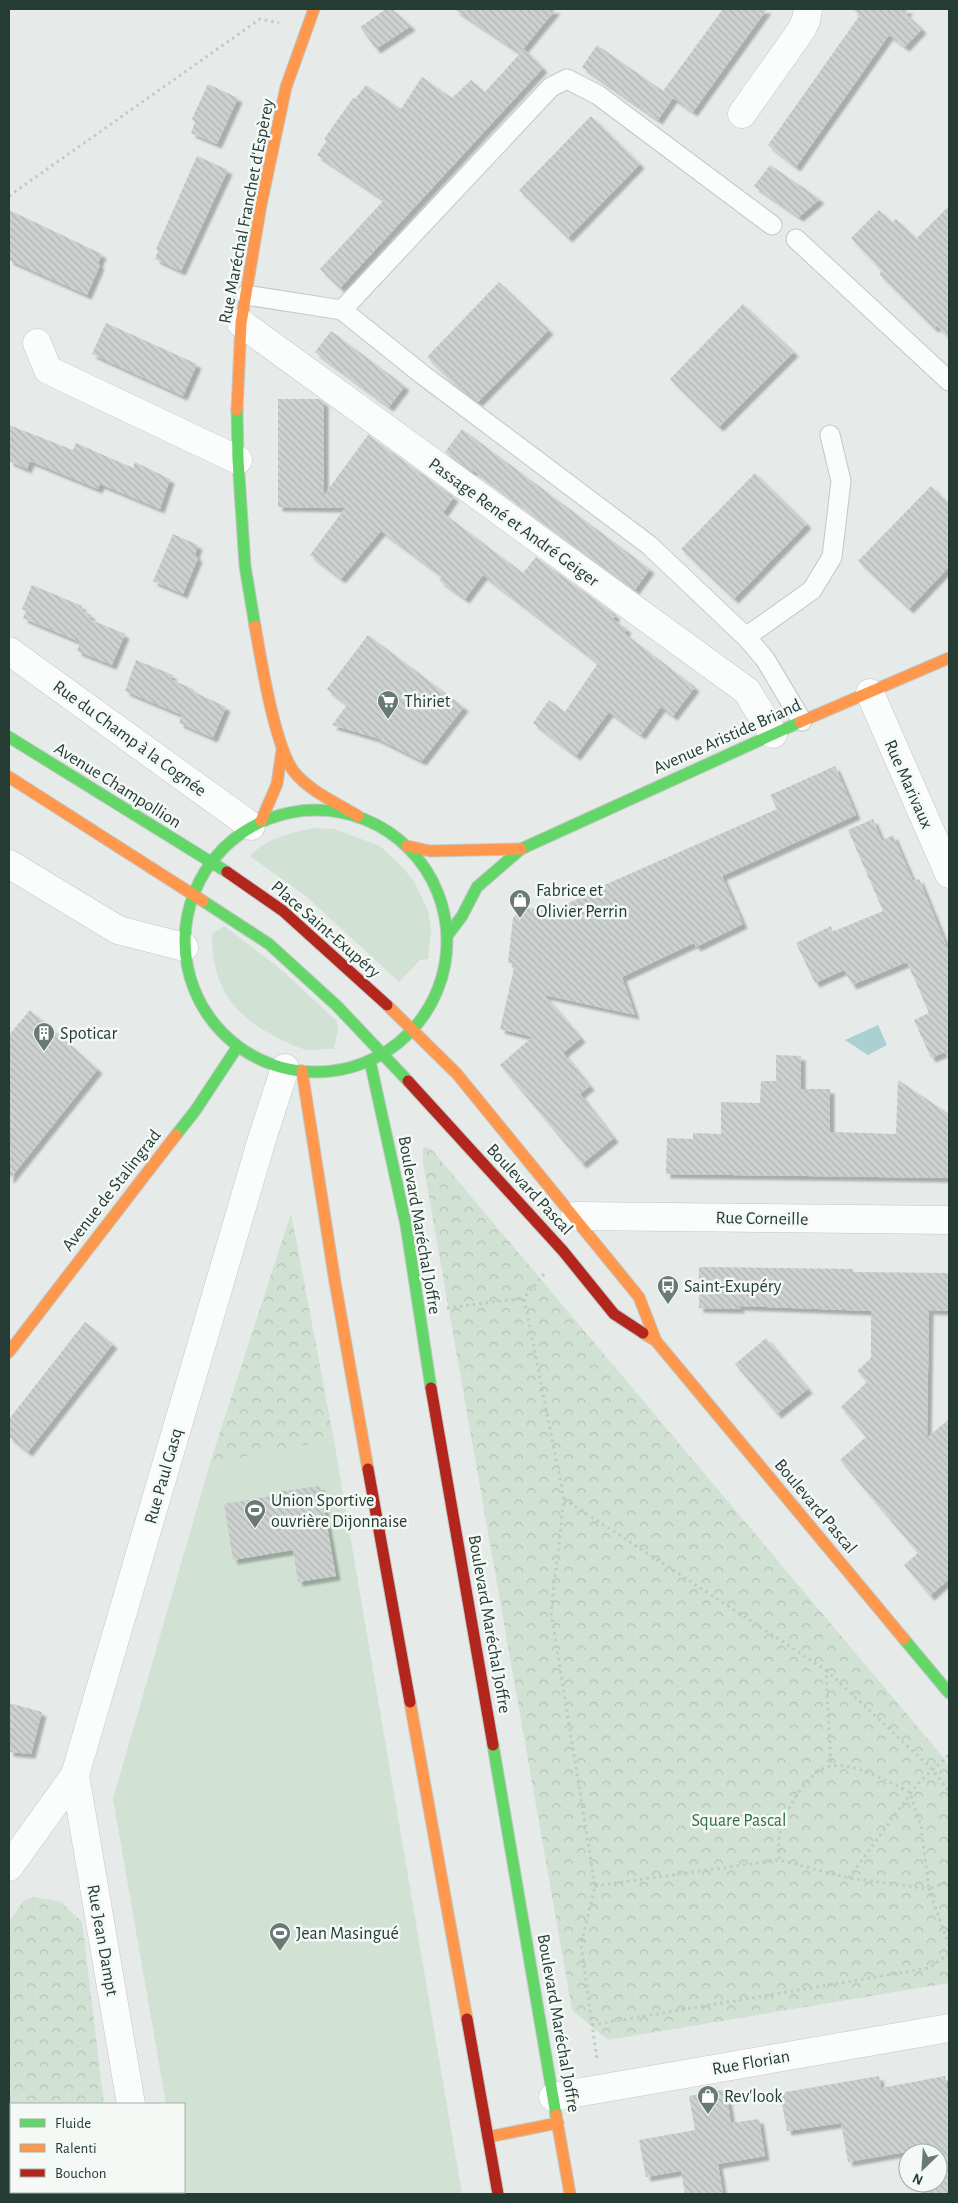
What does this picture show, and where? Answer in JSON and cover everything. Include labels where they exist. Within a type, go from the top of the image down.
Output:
[{"type":"main road","name":"Rue Maréchal Franchet d'Espèrey","points":[[314,9],[284,97],[261,204],[241,323],[237,399],[238,460],[245,566],[261,659],[282,750],[294,772],[309,787],[358,816]]},
{"type":"main road","name":"Avenue Aristide Briand","points":[[447,936],[462,916],[477,887],[521,849],[802,721],[870,694],[949,658]]},
{"type":"main road","name":"Avenue Champollion","points":[[9,737],[210,862]]},
{"type":"main road","name":"Rue Maréchal Franchet d'Espèrey","points":[[256,824],[274,794],[280,771],[282,750]]},
{"type":"main road","points":[[9,778],[193,893],[269,944],[337,1006],[383,1054]]},
{"type":"main road","points":[[315,809],[338,811],[358,816],[387,830],[407,846],[431,876],[445,916],[447,936],[447,956],[440,987],[428,1010],[413,1029],[383,1054],[370,1061],[330,1072],[293,1070],[262,1060],[238,1046],[217,1027],[203,1008],[191,983],[184,947],[185,924],[193,893],[210,862],[230,840],[256,824],[295,811],[315,809]]},
{"type":"main road","name":"Avenue Aristide Briand","points":[[407,846],[430,852],[521,849]]},
{"type":"main road","name":"Place Saint-Exupéry","points":[[210,862],[240,880],[283,911],[413,1029]]},
{"type":"main road","name":"Boulevard Pascal","points":[[413,1029],[457,1074],[575,1216],[639,1297],[656,1341]]},
{"type":"main road","name":"Avenue de Stalingrad","points":[[9,1352],[195,1111],[238,1046]]},
{"type":"main road","name":"Boulevard Pascal","points":[[383,1054],[563,1251],[614,1314],[656,1341],[949,1693]]},
{"type":"main road","name":"Boulevard Maréchal Joffre","points":[[370,1061],[406,1225],[418,1312],[570,2194]]},
{"type":"main road","points":[[293,1070],[336,1282],[498,2194]]},
{"type":"main road","points":[[488,2137],[558,2123]]},
{"type":"street","points":[[742,114],[802,28],[808,9]]},
{"type":"street","name":"Passage René et André Geiger","points":[[241,323],[747,691],[773,734]]},
{"type":"street","points":[[37,344],[48,370],[238,460]]},
{"type":"street","name":"Rue du Champ à la Cognée","points":[[9,651],[256,824]]},
{"type":"street","name":"Rue Marivaux","points":[[870,694],[949,874]]},
{"type":"street","points":[[9,864],[118,930],[184,947]]},
{"type":"street","name":"Rue Paul Gasq","points":[[9,1867],[75,1775],[262,1139],[293,1070]]},
{"type":"street","name":"Rue Corneille","points":[[575,1216],[949,1220]]},
{"type":"street","name":"Rue Jean Dampt","points":[[75,1775],[131,2103]]},
{"type":"street","name":"Rue Florian","points":[[554,2097],[949,2028]]},
{"type":"lane","points":[[342,310],[551,87],[567,79],[598,95],[772,225]]},
{"type":"lane","points":[[796,239],[949,381]]},
{"type":"lane","points":[[246,294],[342,310],[423,375],[649,545],[746,637],[765,659],[802,721]]},
{"type":"lane","points":[[746,637],[812,590],[832,557],[841,481],[830,435]]},
{"type":"path","points":[[9,196],[260,19],[306,30]]},
{"type":"path","points":[[418,1312],[524,1298],[563,1251]]},
{"type":"path","points":[[524,1298],[564,1498],[551,1612],[595,1886],[581,1946],[601,2088]]},
{"type":"path","points":[[564,1498],[826,1670],[932,1769],[949,1791]]},
{"type":"path","points":[[826,1670],[831,1766]]},
{"type":"path","points":[[849,1878],[910,1793],[932,1769],[949,1755]]},
{"type":"path","points":[[779,1860],[780,1831],[794,1800],[810,1776],[831,1766],[856,1768],[889,1780],[910,1793],[921,1827],[929,1889],[949,1946]]},
{"type":"path","points":[[595,1886],[779,1860],[849,1878],[929,1889],[949,1881]]},
{"type":"path","points":[[592,2025],[928,1968],[949,1954]]},
{"type":"green space","points":[[315,828],[334,829],[380,846],[403,868],[415,883],[428,911],[431,930],[428,959],[420,960],[399,982],[307,897],[250,856],[272,840]]},
{"type":"green space","points":[[224,926],[277,966],[337,1021],[338,1030],[334,1049],[307,1050],[294,1046],[262,1029],[237,1009],[221,984],[213,952],[212,934]]},
{"type":"green space","name":"Square Pascal","points":[[426,1147],[432,1150],[949,1764],[949,1983],[608,2040],[572,2010],[423,1163],[423,1148]]},
{"type":"green space","points":[[291,1213],[334,1440],[210,1463]]},
{"type":"green space","name":"Jean Masingué","points":[[334,1440],[462,2194],[182,2193],[185,2193],[185,2103],[166,2103],[113,1799],[210,1463]]},
{"type":"green space","points":[[34,1897],[61,1902],[82,1922],[104,2103],[10,2103],[9,2116],[9,1922],[23,1901]]},
{"type":"water","points":[[878,1025],[887,1045],[868,1055],[845,1040]]},
{"type":"building","points":[[386,9],[392,9],[411,26],[376,49],[360,27]]},
{"type":"building","points":[[454,9],[556,9],[520,53]]},
{"type":"building","points":[[723,9],[767,9],[693,112],[663,91]]},
{"type":"building","points":[[852,9],[909,9],[905,13],[922,29],[905,47],[889,35],[796,167],[768,145],[860,15]]},
{"type":"building","points":[[597,45],[673,98],[658,120],[582,67]]},
{"type":"building","points":[[524,49],[543,68],[340,288],[320,269],[384,200],[317,155],[327,141],[324,139],[353,98],[355,99],[366,85],[401,109],[422,77],[452,98],[471,80],[485,92]]},
{"type":"building","points":[[208,84],[238,98],[217,144],[191,133],[195,122],[192,119]]},
{"type":"building","points":[[591,116],[640,164],[568,238],[519,190]]},
{"type":"building","points":[[197,156],[228,170],[181,271],[155,259],[158,251],[156,249]]},
{"type":"building","points":[[770,165],[820,199],[799,217],[754,186]]},
{"type":"building","points":[[949,206],[949,338],[937,326],[934,328],[879,274],[882,271],[851,238],[879,210],[892,223],[896,219],[916,239]]},
{"type":"building","points":[[9,210],[102,254],[98,263],[100,265],[87,295],[9,260]]},
{"type":"building","points":[[499,282],[549,330],[478,402],[457,387],[427,357]]},
{"type":"building","points":[[743,304],[794,352],[719,427],[670,379]]},
{"type":"building","points":[[106,323],[197,364],[183,396],[92,354]]},
{"type":"building","points":[[331,331],[405,386],[389,407],[315,352]]},
{"type":"building","points":[[278,399],[319,399],[324,402],[324,495],[368,435],[454,497],[443,513],[523,573],[536,557],[616,615],[613,619],[627,629],[624,633],[695,687],[673,716],[661,707],[641,735],[609,712],[576,756],[533,723],[549,700],[565,712],[598,663],[483,575],[465,599],[439,580],[442,576],[381,531],[341,579],[310,555],[345,508],[278,507]]},
{"type":"building","points":[[9,425],[73,450],[76,443],[133,468],[135,462],[170,479],[160,509],[100,484],[98,489],[30,461],[27,469],[9,461]]},
{"type":"building","points":[[462,429],[650,569],[635,590],[473,470],[472,472],[445,452]]},
{"type":"building","points":[[755,473],[807,524],[734,599],[681,549]]},
{"type":"building","points":[[931,486],[949,504],[949,567],[909,609],[858,561]]},
{"type":"building","points":[[173,534],[198,545],[195,555],[198,558],[183,594],[153,581]]},
{"type":"building","points":[[32,585],[82,606],[81,610],[91,615],[89,619],[125,634],[112,665],[77,651],[80,642],[23,618],[26,611],[22,609]]},
{"type":"building","points":[[368,635],[464,707],[422,761],[376,738],[332,725],[347,705],[327,689]]},
{"type":"building","points":[[136,660],[173,675],[170,679],[226,707],[213,738],[179,723],[182,715],[125,691]]},
{"type":"building","points":[[835,766],[856,815],[722,876],[743,924],[696,947],[694,943],[622,977],[635,1015],[544,995],[581,1038],[563,1053],[590,1086],[580,1094],[614,1138],[582,1164],[500,1065],[532,1037],[500,1029],[515,964],[508,963],[513,918],[522,907],[549,911],[777,809],[770,795]]},
{"type":"building","points":[[873,819],[882,841],[893,835],[913,881],[919,879],[949,952],[949,1061],[945,1052],[931,1058],[914,1020],[929,1013],[907,962],[852,985],[844,970],[815,983],[796,943],[831,926],[832,932],[883,911],[848,830]]},
{"type":"building","name":"Spoticar","points":[[30,1010],[98,1069],[9,1180],[9,1035]]},
{"type":"building","points":[[776,1055],[801,1056],[801,1089],[830,1089],[830,1132],[896,1134],[898,1080],[949,1114],[949,1178],[666,1174],[667,1138],[693,1139],[693,1133],[721,1134],[721,1102],[760,1103],[761,1081],[776,1081]]},
{"type":"building","points":[[699,1267],[853,1269],[853,1272],[949,1273],[949,1311],[929,1310],[927,1438],[949,1419],[949,1579],[930,1596],[904,1565],[918,1553],[840,1460],[866,1437],[841,1407],[867,1382],[857,1371],[871,1358],[871,1311],[738,1306],[741,1309],[699,1308]]},
{"type":"building","points":[[85,1322],[113,1344],[28,1452],[9,1437],[9,1419]]},
{"type":"building","points":[[766,1338],[808,1389],[777,1414],[735,1364]]},
{"type":"building","points":[[320,1486],[336,1576],[298,1582],[293,1550],[233,1560],[224,1504],[283,1494],[282,1491]]},
{"type":"building","points":[[9,1703],[42,1712],[31,1754],[9,1752]]},
{"type":"building","points":[[879,2076],[881,2088],[945,2076],[949,2100],[949,2194],[922,2193],[948,2193],[948,2143],[898,2143],[898,2153],[848,2162],[841,2123],[787,2131],[780,2093]]},
{"type":"building","points":[[726,2089],[731,2123],[759,2119],[765,2156],[718,2164],[723,2194],[685,2194],[681,2171],[646,2177],[639,2140],[695,2130],[689,2096]]},
{"type":"traffic: fast","points":[[237,410],[238,460],[245,566],[255,626]]},
{"type":"traffic: fast","points":[[447,936],[462,916],[477,887],[521,849],[800,722]]},
{"type":"traffic: fast","points":[[9,737],[227,872]]},
{"type":"traffic: fast","points":[[303,810],[329,810],[354,815],[378,825],[409,848],[432,879],[442,903],[447,928],[447,941],[447,954],[442,979],[432,1003],[409,1034],[378,1057],[354,1067],[329,1072],[303,1072],[278,1067],[254,1057],[223,1034],[200,1003],[190,979],[185,954],[185,928],[190,903],[200,879],[223,848],[254,825],[278,815],[303,810]]},
{"type":"traffic: fast","points":[[203,901],[269,944],[337,1006],[408,1081]]},
{"type":"traffic: fast","points":[[176,1135],[195,1111],[238,1046]]},
{"type":"traffic: fast","points":[[370,1061],[406,1225],[431,1388]]},
{"type":"traffic: fast","points":[[904,1639],[949,1693]]},
{"type":"traffic: fast","points":[[493,1745],[556,2115]]},
{"type":"traffic: slow","points":[[237,410],[241,323],[261,205],[286,87],[314,9]]},
{"type":"traffic: slow","points":[[255,626],[275,725],[288,761],[301,780],[325,797],[358,816]]},
{"type":"traffic: slow","points":[[800,722],[949,658]]},
{"type":"traffic: slow","points":[[261,821],[277,784],[282,750]]},
{"type":"traffic: slow","points":[[9,777],[203,901]]},
{"type":"traffic: slow","points":[[407,846],[430,851],[521,849]]},
{"type":"traffic: slow","points":[[387,1005],[457,1074],[639,1297],[656,1341]]},
{"type":"traffic: slow","points":[[302,1071],[335,1282],[368,1469]]},
{"type":"traffic: slow","points":[[9,1352],[176,1135]]},
{"type":"traffic: slow","points":[[643,1333],[656,1341],[904,1639]]},
{"type":"traffic: slow","points":[[410,1702],[467,2019]]},
{"type":"traffic: slow","points":[[556,2115],[570,2194]]},
{"type":"traffic: slow","points":[[488,2137],[558,2123]]},
{"type":"traffic: jam","points":[[227,872],[283,911],[387,1005]]},
{"type":"traffic: jam","points":[[408,1081],[563,1251],[614,1314],[643,1333]]},
{"type":"traffic: jam","points":[[431,1388],[493,1745]]},
{"type":"traffic: jam","points":[[368,1469],[410,1702]]},
{"type":"traffic: jam","points":[[467,2019],[498,2194]]},
{"type":"place","name":"Thiriet","points":[[388,720]]},
{"type":"place","name":"Fabrice et Olivier Perrin","points":[[520,919]]},
{"type":"place","name":"Spoticar","points":[[44,1052]]},
{"type":"place","name":"Saint-Exupéry","points":[[668,1305]]},
{"type":"place","name":"Union Sportive ouvrière Dijonnaise","points":[[255,1529]]},
{"type":"place","name":"Jean Masingué","points":[[280,1952]]},
{"type":"place","name":"Rev'look","points":[[708,2115]]}]
